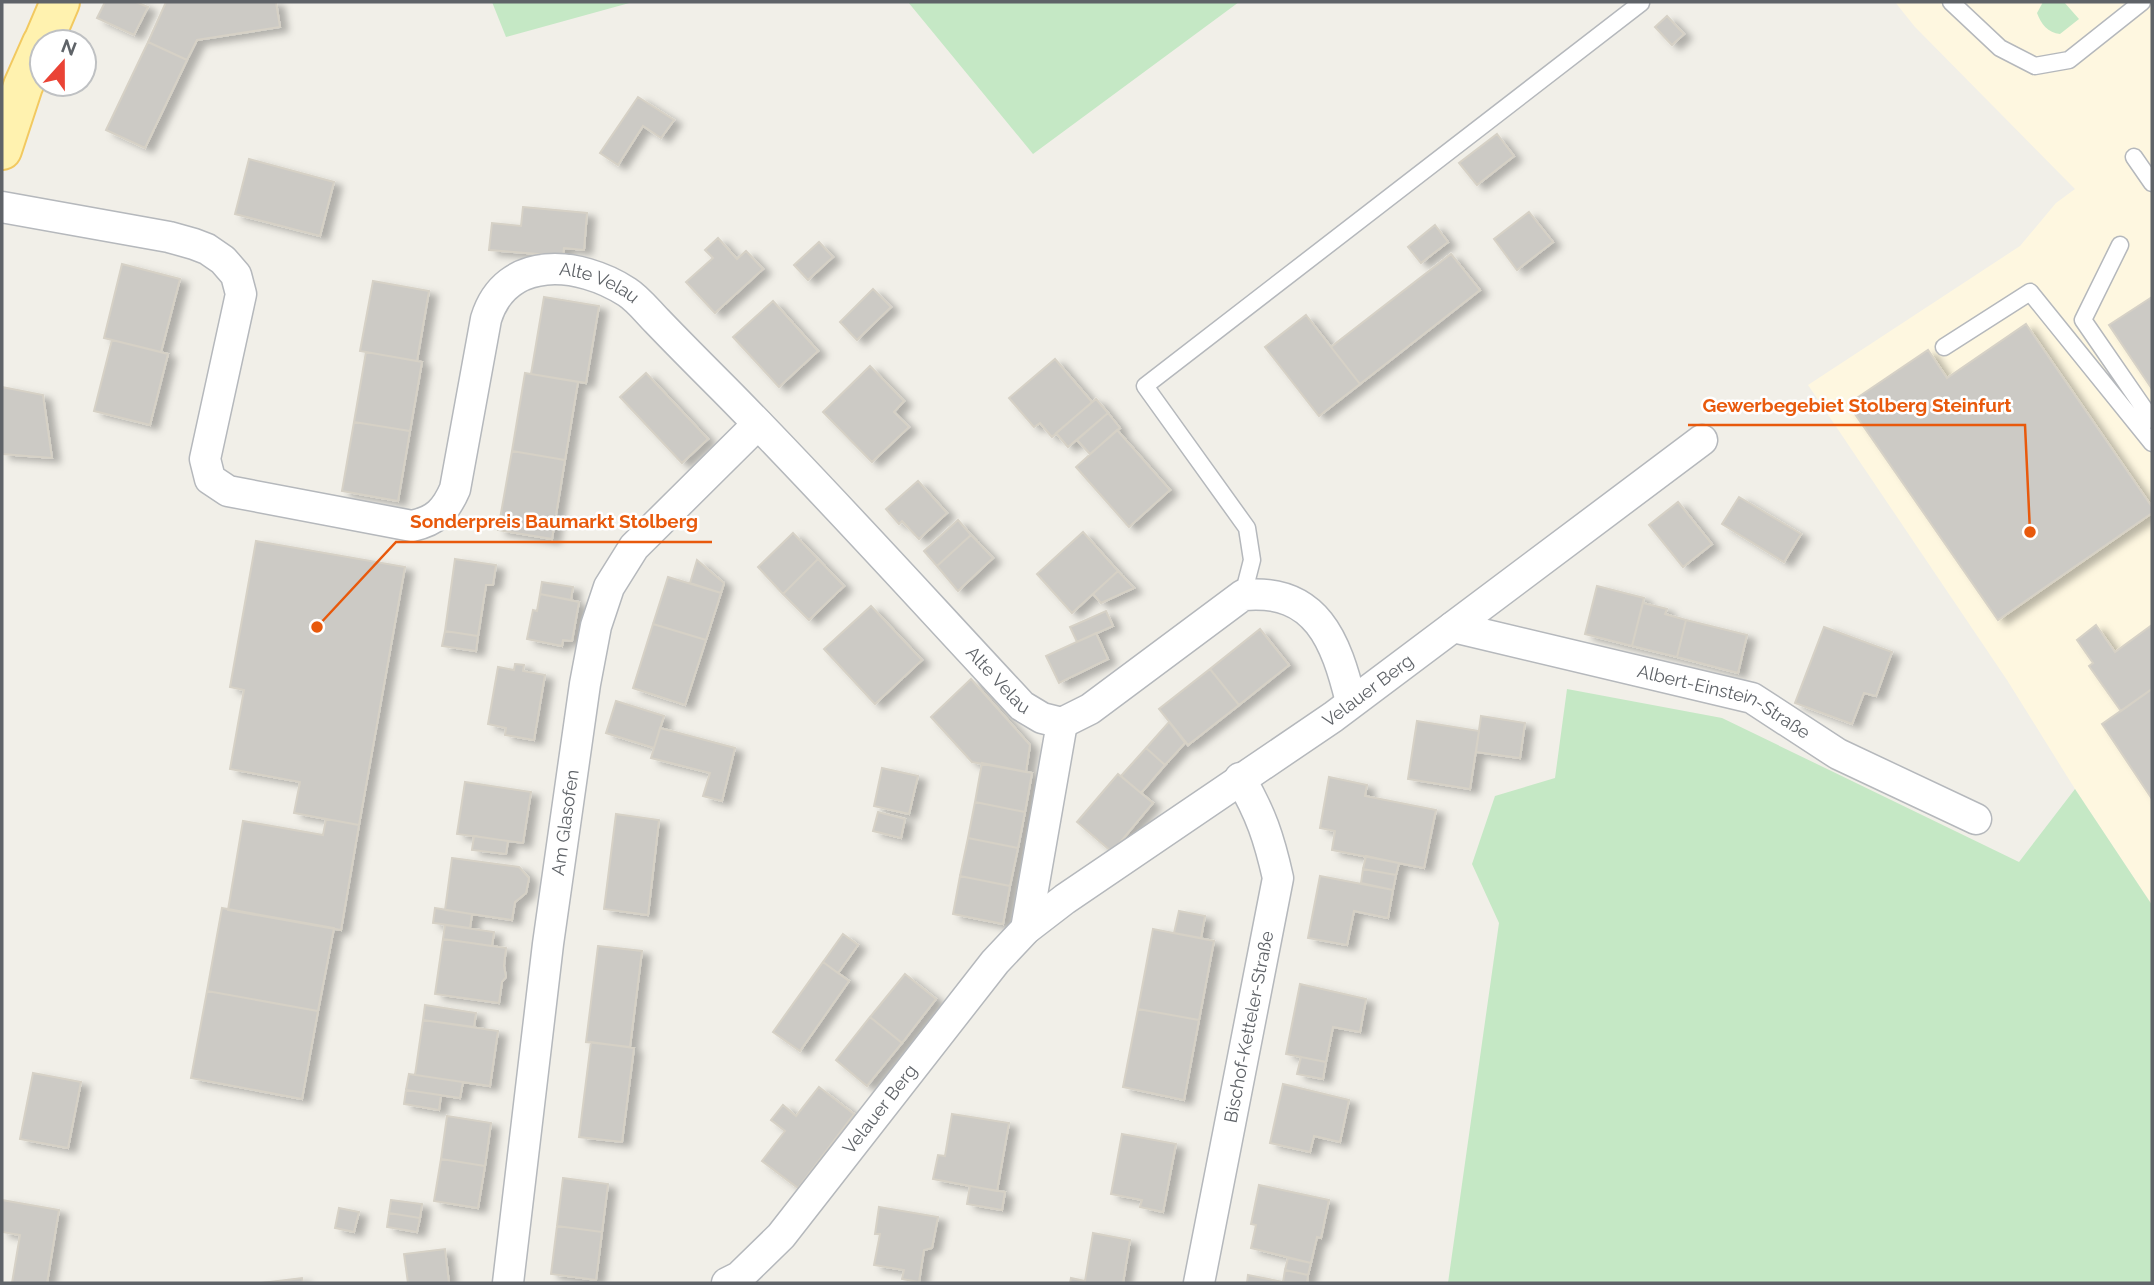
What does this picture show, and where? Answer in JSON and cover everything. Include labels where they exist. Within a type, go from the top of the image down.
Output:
[{"type":"main road","points":[[49,28],[60,2]]},
{"type":"main road","points":[[2,150],[28,75]]},
{"type":"street","name":"Alte Velau","points":[[2,207],[169,237],[207,250],[223,260],[236,275],[241,294],[205,459],[210,479],[228,491],[412,526],[428,522],[446,508],[455,489],[483,330],[491,301],[510,283],[533,270],[562,269],[591,275],[628,292],[758,424],[1022,706],[1042,718],[1062,723]]},
{"type":"street","name":"Am Glasofen","points":[[508,1283],[548,944],[585,684],[596,626],[609,587],[634,547],[758,424]]},
{"type":"street","name":"Velauer Berg","points":[[736,1281],[781,1236],[995,962],[1026,929],[1240,778],[1333,717],[1702,440]]},
{"type":"street","points":[[1026,929],[1062,723],[1090,709],[1243,595],[1264,593],[1290,600],[1316,618],[1329,635],[1341,660],[1351,702]]},
{"type":"street","name":"Albert-Einstein-Straße","points":[[1453,627],[1752,698],[1838,754],[1976,819]]},
{"type":"street","name":"Bischof-Ketteler-Straße","points":[[1199,1283],[1278,878],[1271,844],[1259,811],[1240,778]]},
{"type":"lane","points":[[1951,2],[2000,48],[2035,66],[2069,60],[2142,2]]},
{"type":"lane","points":[[1243,595],[1252,560],[1247,528],[1145,386],[1641,3]]},
{"type":"lane","points":[[2134,157],[2152,183]]},
{"type":"lane","points":[[2120,245],[2084,320],[2152,420]]},
{"type":"lane","points":[[1944,347],[2031,292],[2152,443]]},
{"type":"shaded area","points":[[1895,2],[2152,2],[2152,905],[2007,680],[1808,385],[2020,246],[2056,203],[2075,189],[1915,27]]},
{"type":"green space","points":[[492,2],[633,2],[506,37]]},
{"type":"green space","points":[[908,2],[1239,2],[1033,154]]},
{"type":"green space","points":[[2043,2],[2064,2],[2079,19],[2060,34],[2052,32],[2043,24],[2037,13]]},
{"type":"green space","points":[[1567,689],[1722,718],[2019,862],[2075,789],[2152,905],[2152,1283],[1448,1283],[1499,923],[1472,864],[1495,796],[1555,778]]},
{"type":"building","points":[[105,2],[136,2],[148,7],[134,35],[97,18]]},
{"type":"building","points":[[166,2],[276,2],[280,27],[197,40],[187,60],[148,42]]},
{"type":"building","points":[[1667,16],[1684,34],[1672,45],[1655,27]]},
{"type":"building","points":[[148,42],[187,60],[145,148],[106,130]]},
{"type":"building","points":[[638,97],[674,120],[661,138],[643,126],[618,165],[600,153]]},
{"type":"building","points":[[1497,134],[1514,156],[1477,185],[1459,163]]},
{"type":"building","points":[[249,159],[334,182],[320,236],[235,214]]},
{"type":"building","points":[[523,207],[587,213],[584,250],[564,248],[563,256],[489,250],[492,223],[521,226]]},
{"type":"building","points":[[1529,212],[1553,242],[1517,270],[1494,239]]},
{"type":"building","points":[[1435,225],[1448,242],[1421,263],[1408,247]]},
{"type":"building","points":[[718,238],[737,259],[746,251],[763,269],[715,313],[686,282],[713,258],[705,250]]},
{"type":"building","points":[[819,242],[833,257],[808,280],[794,265]]},
{"type":"building","points":[[1451,254],[1480,290],[1360,384],[1331,347]]},
{"type":"building","points":[[122,264],[180,279],[161,352],[104,338]]},
{"type":"building","points":[[373,281],[429,291],[417,361],[360,351]]},
{"type":"building","points":[[873,289],[891,307],[857,340],[840,322]]},
{"type":"building","points":[[544,297],[599,306],[586,383],[531,374]]},
{"type":"building","points":[[2152,297],[2152,389],[2109,325]]},
{"type":"building","points":[[773,301],[818,351],[779,387],[733,337]]},
{"type":"building","points":[[1306,315],[1360,384],[1319,416],[1265,347]]},
{"type":"building","points":[[2026,324],[2152,507],[2152,513],[1998,620],[1848,404],[1928,350],[1947,378]]},
{"type":"building","points":[[112,340],[168,354],[150,425],[94,411]]},
{"type":"building","points":[[366,352],[422,362],[410,431],[354,422]]},
{"type":"building","points":[[1055,359],[1092,402],[1052,437],[1040,423],[1034,427],[1009,398]]},
{"type":"building","points":[[870,366],[904,401],[894,412],[909,427],[872,462],[823,412]]},
{"type":"building","points":[[525,373],[578,382],[565,460],[512,451]]},
{"type":"building","points":[[646,373],[708,439],[682,463],[620,397]]},
{"type":"building","points":[[2,387],[43,395],[52,458],[2,454]]},
{"type":"building","points":[[1096,399],[1108,413],[1068,447],[1056,433]]},
{"type":"building","points":[[1108,413],[1120,428],[1090,454],[1077,440]]},
{"type":"building","points":[[354,422],[410,431],[398,501],[342,491]]},
{"type":"building","points":[[1117,430],[1170,490],[1129,527],[1076,467]]},
{"type":"building","points":[[512,451],[565,460],[552,539],[498,530]]},
{"type":"building","points":[[918,481],[947,513],[919,539],[902,521],[899,524],[886,509]]},
{"type":"building","points":[[1739,497],[1801,534],[1784,562],[1722,524]]},
{"type":"building","points":[[1678,502],[1712,544],[1683,567],[1649,525]]},
{"type":"building","points":[[958,520],[971,535],[937,566],[924,551]]},
{"type":"building","points":[[1083,532],[1118,571],[1072,613],[1037,574]]},
{"type":"building","points":[[793,533],[818,559],[783,594],[758,567]]},
{"type":"building","points":[[971,535],[993,558],[958,591],[937,566]]},
{"type":"building","points":[[256,541],[405,567],[359,825],[294,813],[300,782],[230,769],[244,690],[230,687]]},
{"type":"building","points":[[455,559],[496,565],[493,585],[486,585],[478,636],[445,631]]},
{"type":"building","points":[[818,559],[844,586],[809,620],[783,594]]},
{"type":"building","points":[[697,560],[724,583],[721,593],[690,583]]},
{"type":"building","points":[[1118,571],[1134,588],[1101,603],[1093,594]]},
{"type":"building","points":[[668,577],[721,593],[706,640],[653,624]]},
{"type":"building","points":[[542,582],[573,587],[571,600],[540,594]]},
{"type":"building","points":[[1597,586],[1644,598],[1632,646],[1585,634]]},
{"type":"building","points":[[540,594],[579,602],[572,641],[563,640],[562,646],[527,639],[533,610],[537,611]]},
{"type":"building","points":[[1643,603],[1667,609],[1665,614],[1686,620],[1677,657],[1632,646]]},
{"type":"building","points":[[871,606],[922,660],[875,704],[824,649]]},
{"type":"building","points":[[1106,611],[1113,626],[1077,642],[1070,627]]},
{"type":"building","points":[[1686,620],[1747,635],[1738,673],[1677,657]]},
{"type":"building","points":[[653,624],[706,640],[685,705],[633,688]]},
{"type":"building","points":[[2096,625],[2115,652],[2152,625],[2152,689],[2121,711],[2089,666],[2093,663],[2077,640]]},
{"type":"building","points":[[1824,627],[1892,652],[1876,696],[1864,693],[1852,724],[1795,703]]},
{"type":"building","points":[[1260,629],[1289,665],[1239,705],[1210,669]]},
{"type":"building","points":[[445,631],[478,636],[476,651],[442,646]]},
{"type":"building","points":[[1096,633],[1108,659],[1059,683],[1046,656]]},
{"type":"building","points":[[515,664],[524,665],[523,671],[545,675],[534,740],[505,735],[506,728],[488,724],[498,667],[514,670]]},
{"type":"building","points":[[1210,669],[1239,705],[1188,745],[1159,709]]},
{"type":"building","points":[[971,679],[1030,745],[1026,772],[972,762],[931,717]]},
{"type":"building","points":[[2152,689],[2152,799],[2102,724]]},
{"type":"building","points":[[616,701],[664,716],[654,748],[606,733]]},
{"type":"building","points":[[1481,716],[1525,723],[1520,758],[1476,752]]},
{"type":"building","points":[[1417,721],[1479,731],[1470,789],[1408,779]]},
{"type":"building","points":[[1169,722],[1185,743],[1165,765],[1146,748]]},
{"type":"building","points":[[660,728],[735,748],[722,801],[703,796],[710,773],[651,758]]},
{"type":"building","points":[[1146,748],[1165,765],[1141,793],[1121,776]]},
{"type":"building","points":[[982,763],[1032,773],[1025,812],[975,802]]},
{"type":"building","points":[[882,768],[918,776],[909,814],[874,806]]},
{"type":"building","points":[[1118,774],[1153,803],[1112,852],[1077,822]]},
{"type":"building","points":[[1329,777],[1367,785],[1365,796],[1436,810],[1424,868],[1332,850],[1335,831],[1320,828]]},
{"type":"building","points":[[465,782],[531,792],[523,843],[457,834]]},
{"type":"building","points":[[975,802],[1025,812],[1018,848],[968,838]]},
{"type":"building","points":[[878,812],[905,819],[901,838],[873,831]]},
{"type":"building","points":[[616,814],[659,820],[648,915],[604,909]]},
{"type":"building","points":[[326,819],[359,825],[341,930],[228,910],[243,821],[323,835]]},
{"type":"building","points":[[474,836],[508,841],[506,854],[472,850]]},
{"type":"building","points":[[968,838],[1018,848],[1010,886],[960,876]]},
{"type":"building","points":[[1366,856],[1399,863],[1396,875],[1363,869]]},
{"type":"building","points":[[452,858],[519,867],[529,878],[526,893],[515,902],[512,920],[445,910]]},
{"type":"building","points":[[1363,869],[1396,875],[1393,890],[1361,883]]},
{"type":"building","points":[[960,876],[1010,886],[1003,924],[953,914]]},
{"type":"building","points":[[1320,876],[1393,890],[1388,918],[1354,911],[1347,945],[1308,938]]},
{"type":"building","points":[[222,908],[334,928],[318,1011],[207,991]]},
{"type":"building","points":[[435,908],[472,914],[470,928],[433,923]]},
{"type":"building","points":[[1179,911],[1205,916],[1201,938],[1174,933]]},
{"type":"building","points":[[445,925],[494,932],[492,946],[443,939]]},
{"type":"building","points":[[1153,929],[1214,941],[1199,1020],[1138,1009]]},
{"type":"building","points":[[843,934],[858,945],[838,973],[823,962]]},
{"type":"building","points":[[443,939],[506,948],[506,977],[502,982],[499,1003],[435,994]]},
{"type":"building","points":[[598,946],[642,951],[630,1047],[586,1042]]},
{"type":"building","points":[[823,962],[849,981],[800,1051],[773,1032]]},
{"type":"building","points":[[905,974],[936,999],[902,1043],[870,1017]]},
{"type":"building","points":[[1300,984],[1366,999],[1360,1032],[1333,1027],[1326,1062],[1286,1054]]},
{"type":"building","points":[[207,991],[318,1011],[302,1099],[191,1078]]},
{"type":"building","points":[[425,1005],[476,1013],[474,1027],[423,1020]]},
{"type":"building","points":[[1138,1009],[1199,1020],[1184,1100],[1123,1087]]},
{"type":"building","points":[[870,1017],[902,1043],[867,1086],[836,1060]]},
{"type":"building","points":[[423,1020],[498,1031],[490,1086],[415,1075]]},
{"type":"building","points":[[591,1042],[634,1048],[622,1142],[579,1137]]},
{"type":"building","points":[[1301,1057],[1326,1062],[1323,1079],[1297,1074]]},
{"type":"building","points":[[33,1073],[81,1082],[68,1148],[20,1139]]},
{"type":"building","points":[[409,1074],[463,1082],[460,1098],[406,1090]]},
{"type":"building","points":[[1283,1084],[1349,1100],[1340,1142],[1314,1136],[1310,1152],[1270,1143]]},
{"type":"building","points":[[819,1087],[854,1114],[798,1188],[762,1161],[785,1131],[771,1120],[783,1105],[796,1116]]},
{"type":"building","points":[[406,1090],[441,1095],[439,1110],[404,1104]]},
{"type":"building","points":[[952,1114],[1009,1123],[997,1191],[933,1179],[938,1155],[945,1156]]},
{"type":"building","points":[[447,1116],[491,1123],[485,1166],[441,1159]]},
{"type":"building","points":[[1122,1134],[1176,1144],[1163,1212],[1140,1207],[1142,1200],[1111,1194]]},
{"type":"building","points":[[441,1159],[485,1166],[478,1208],[434,1201]]},
{"type":"building","points":[[563,1178],[608,1184],[602,1232],[557,1226]]},
{"type":"building","points":[[1259,1185],[1329,1200],[1321,1238],[1317,1237],[1311,1263],[1251,1248],[1256,1225],[1251,1224]]},
{"type":"building","points":[[970,1186],[1005,1192],[1002,1210],[967,1204]]},
{"type":"building","points":[[2,1200],[59,1210],[47,1283],[12,1283],[20,1235],[2,1232]]},
{"type":"building","points":[[391,1200],[422,1204],[420,1218],[389,1213]]},
{"type":"building","points":[[879,1207],[938,1217],[932,1248],[924,1250],[919,1282],[902,1279],[904,1270],[874,1265],[880,1234],[875,1234]]},
{"type":"building","points":[[339,1208],[359,1212],[354,1232],[335,1228]]},
{"type":"building","points":[[389,1213],[420,1218],[417,1232],[387,1227]]},
{"type":"building","points":[[557,1226],[602,1232],[596,1280],[551,1274]]},
{"type":"building","points":[[1093,1233],[1130,1240],[1123,1283],[1070,1283],[1071,1278],[1085,1281]]},
{"type":"building","points":[[445,1249],[449,1283],[408,1283],[404,1254]]},
{"type":"building","points":[[1288,1258],[1311,1263],[1308,1275],[1285,1270]]},
{"type":"building","points":[[1285,1270],[1308,1275],[1307,1283],[1283,1282]]},
{"type":"building","points":[[1248,1275],[1288,1283],[1247,1283]]},
{"type":"building","points":[[302,1278],[303,1283],[261,1283]]},
{"type":"place","name":"Gewerbegebiet Stolberg Steinfurt","points":[[2030,532]]},
{"type":"place","name":"Sonderpreis Baumarkt Stolberg","points":[[317,627]]}]
